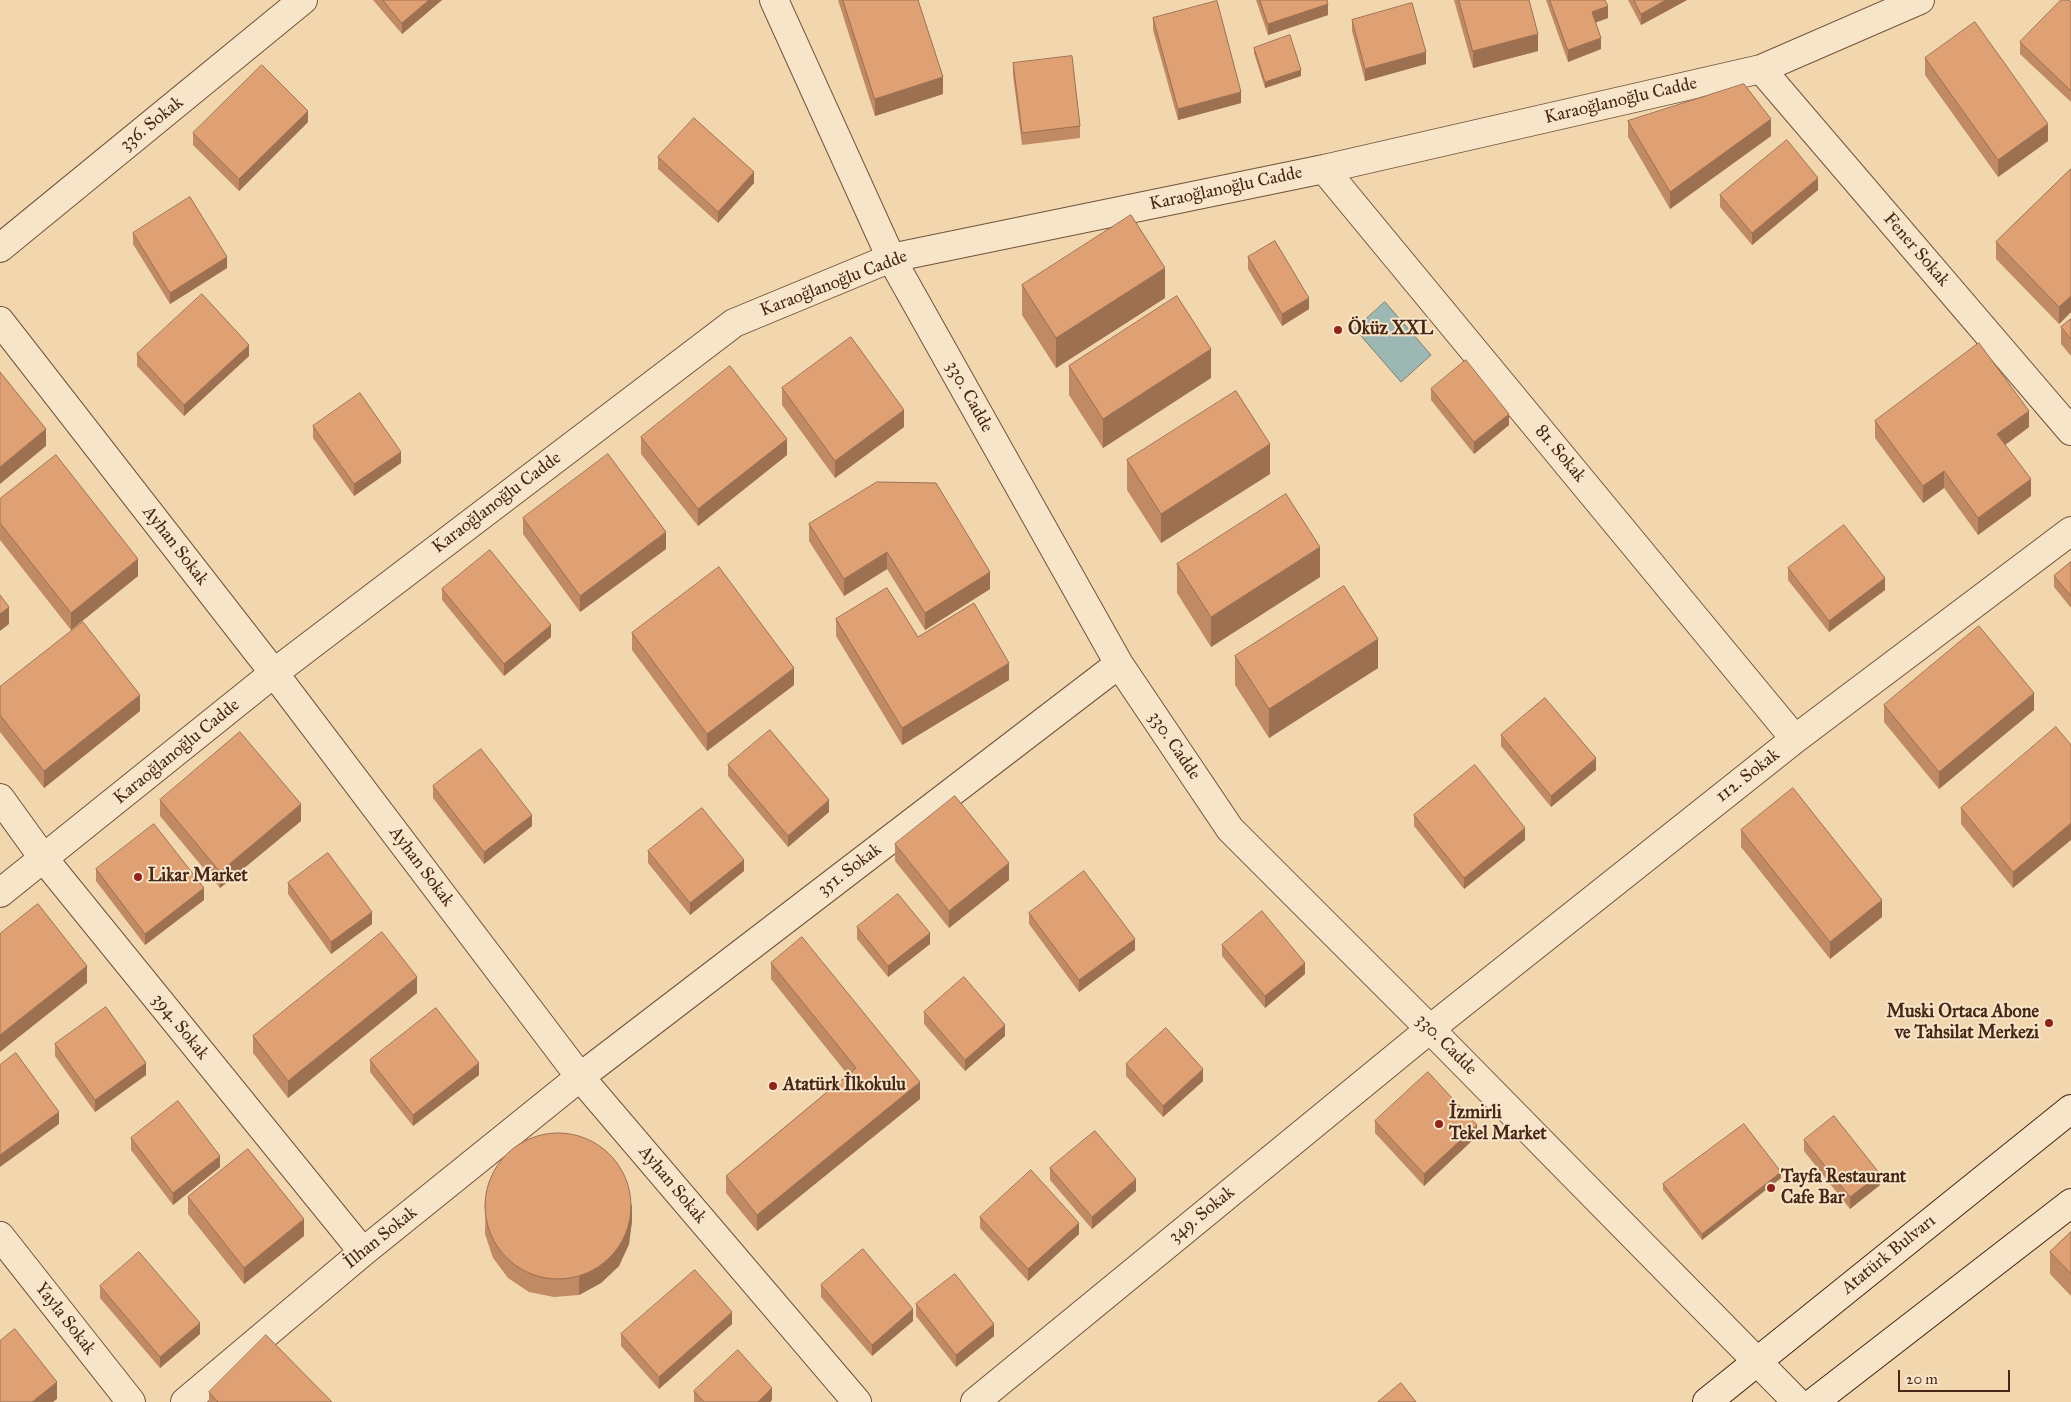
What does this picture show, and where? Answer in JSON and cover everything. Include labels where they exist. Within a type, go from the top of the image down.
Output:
[{"type":"street","name":"336. Sokak","points":[[0,248],[303,0]]},
{"type":"street","name":"330. Cadde","points":[[774,0],[891,258],[1119,664],[1230,829],[1797,1402]]},
{"type":"street","name":"Karaoğlanoğlu Cadde","points":[[0,893],[274,673],[734,323],[891,258],[1324,169],[1760,69],[1920,0]]},
{"type":"street","name":"Fener Sokak","points":[[1760,69],[2071,431]]},
{"type":"street","name":"81. Sokak","points":[[1324,169],[1795,739]]},
{"type":"street","name":"Ayhan Sokak","points":[[0,320],[274,673],[580,1077],[857,1402]]},
{"type":"street","name":"112. Sokak","points":[[1430,1029],[1795,739],[2071,531]]},
{"type":"street","name":"351. Sokak","points":[[580,1077],[1119,664]]},
{"type":"street","name":"394. Sokak","points":[[0,798],[44,859],[363,1252]]},
{"type":"street","name":"349. Sokak","points":[[975,1402],[1430,1029]]},
{"type":"street","name":"İlhan Sokak","points":[[185,1402],[363,1252],[580,1077]]},
{"type":"street","name":"Atatürk Bulvarı","points":[[1707,1402],[2071,1109]]},
{"type":"street","points":[[1814,1402],[2071,1203]]},
{"type":"street","name":"Yayla Sokak","points":[[0,1236],[131,1402]]},
{"type":"water","points":[[1385,302],[1431,355],[1401,382],[1355,329]]},
{"type":"building","points":[[383,0],[429,0],[402,23]]},
{"type":"building","points":[[843,0],[918,0],[943,77],[875,99]]},
{"type":"building","points":[[1260,0],[1327,0],[1328,4],[1268,24]]},
{"type":"building","points":[[1459,0],[1529,0],[1538,34],[1473,51]]},
{"type":"building","points":[[1550,0],[1605,0],[1608,6],[1592,12],[1601,38],[1568,50]]},
{"type":"building","points":[[1634,0],[1666,0],[1641,14]]},
{"type":"building","points":[[2061,0],[2069,0],[2071,2],[2071,91],[2020,42]]},
{"type":"building","points":[[1217,1],[1241,92],[1178,109],[1153,18]]},
{"type":"building","points":[[1412,3],[1426,52],[1365,69],[1352,20]]},
{"type":"building","points":[[1975,22],[2048,124],[1998,160],[1925,58]]},
{"type":"building","points":[[1290,35],[1301,70],[1265,82],[1254,48]]},
{"type":"building","points":[[1072,56],[1080,126],[1022,133],[1013,63]]},
{"type":"building","points":[[262,65],[308,111],[239,179],[193,133]]},
{"type":"building","points":[[1744,84],[1771,119],[1670,192],[1628,121]]},
{"type":"building","points":[[694,118],[754,172],[718,212],[658,157]]},
{"type":"building","points":[[1787,140],[1818,178],[1752,233],[1720,195]]},
{"type":"building","points":[[2071,169],[2071,296],[2059,307],[1996,242]]},
{"type":"building","points":[[190,197],[227,257],[170,293],[133,233]]},
{"type":"building","points":[[1131,215],[1165,268],[1056,338],[1022,285]]},
{"type":"building","points":[[1275,241],[1309,298],[1282,314],[1248,257]]},
{"type":"building","points":[[202,294],[249,345],[184,405],[137,354]]},
{"type":"building","points":[[1177,296],[1211,349],[1103,419],[1069,366]]},
{"type":"building","points":[[2071,319],[2071,339],[2061,327]]},
{"type":"building","points":[[851,337],[904,410],[835,461],[782,388]]},
{"type":"building","points":[[1979,343],[2029,411],[1997,434],[2031,479],[1978,518],[1944,471],[1923,486],[1875,421]]},
{"type":"building","points":[[1466,360],[1509,414],[1474,442],[1431,389]]},
{"type":"building","points":[[730,366],[787,439],[698,509],[641,437]]},
{"type":"building","points":[[0,372],[46,429],[0,467]]},
{"type":"building","points":[[1236,391],[1270,444],[1161,514],[1127,460]]},
{"type":"building","points":[[360,393],[401,452],[354,484],[313,426]]},
{"type":"building","points":[[608,454],[666,532],[580,596],[523,518]]},
{"type":"building","points":[[56,455],[138,559],[71,613],[0,523],[0,499]]},
{"type":"building","points":[[877,482],[936,483],[990,572],[925,613],[887,552],[844,579],[809,524]]},
{"type":"building","points":[[1286,494],[1320,547],[1211,617],[1177,564]]},
{"type":"building","points":[[1844,525],[1885,578],[1829,621],[1788,568]]},
{"type":"building","points":[[490,550],[551,625],[504,664],[442,589]]},
{"type":"building","points":[[2071,562],[2071,596],[2054,576]]},
{"type":"building","points":[[719,567],[794,668],[707,734],[632,633]]},
{"type":"building","points":[[1344,586],[1378,639],[1269,709],[1235,656]]},
{"type":"building","points":[[887,588],[918,637],[974,603],[1009,663],[902,728],[836,619]]},
{"type":"building","points":[[0,595],[9,607],[0,614]]},
{"type":"building","points":[[83,622],[140,695],[44,771],[0,715],[0,687]]},
{"type":"building","points":[[1979,626],[2034,693],[1939,772],[1884,705]]},
{"type":"building","points":[[1545,698],[1596,758],[1551,796],[1501,735]]},
{"type":"building","points":[[2056,727],[2071,745],[2071,823],[2013,872],[1961,808]]},
{"type":"building","points":[[770,730],[829,800],[788,836],[728,765]]},
{"type":"building","points":[[240,732],[301,804],[220,872],[160,800]]},
{"type":"building","points":[[481,749],[532,815],[484,852],[433,786]]},
{"type":"building","points":[[1475,765],[1525,828],[1464,878],[1414,815]]},
{"type":"building","points":[[1793,788],[1882,900],[1830,942],[1741,830]]},
{"type":"building","points":[[955,796],[1009,863],[949,911],[895,844]]},
{"type":"building","points":[[702,808],[744,860],[690,903],[648,851]]},
{"type":"building","points":[[154,824],[204,888],[145,934],[96,869]]},
{"type":"building","points":[[328,853],[372,912],[331,942],[288,883]]},
{"type":"building","points":[[1084,871],[1135,939],[1079,980],[1029,913]]},
{"type":"building","points":[[898,894],[930,933],[888,966],[857,927]]},
{"type":"building","points":[[38,904],[87,966],[0,1035],[0,934]]},
{"type":"building","points":[[1262,911],[1305,963],[1265,996],[1222,945]]},
{"type":"building","points":[[382,932],[417,977],[288,1081],[253,1036]]},
{"type":"building","points":[[802,937],[920,1082],[757,1215],[726,1176],[856,1068],[771,963]]},
{"type":"building","points":[[964,977],[1005,1025],[965,1060],[924,1012]]},
{"type":"building","points":[[106,1007],[146,1063],[95,1100],[55,1044]]},
{"type":"building","points":[[436,1008],[479,1063],[413,1115],[370,1060]]},
{"type":"building","points":[[1166,1028],[1203,1069],[1163,1106],[1126,1064]]},
{"type":"building","points":[[16,1053],[59,1112],[0,1155],[0,1065]]},
{"type":"building","points":[[1428,1072],[1477,1125],[1424,1174],[1375,1121]]},
{"type":"building","points":[[178,1101],[220,1156],[173,1193],[131,1138]]},
{"type":"building","points":[[1834,1116],[1880,1174],[1850,1197],[1804,1140]]},
{"type":"building","points":[[1744,1124],[1781,1172],[1702,1234],[1663,1184]]},
{"type":"building","points":[[1095,1131],[1136,1179],[1092,1217],[1050,1168]]},
{"type":"building","points":[[558,1133],[586,1138],[610,1154],[626,1178],[631,1206],[626,1234],[610,1258],[586,1274],[558,1279],[530,1274],[506,1258],[490,1234],[485,1206],[490,1178],[506,1154],[530,1138]]},
{"type":"building","points":[[248,1149],[304,1219],[244,1268],[188,1197]]},
{"type":"building","points":[[1031,1170],[1079,1223],[1028,1269],[980,1217]]},
{"type":"building","points":[[2071,1232],[2071,1274],[2050,1252]]},
{"type":"building","points":[[863,1249],[913,1309],[872,1345],[821,1285]]},
{"type":"building","points":[[139,1252],[200,1323],[160,1357],[100,1286]]},
{"type":"building","points":[[695,1270],[732,1312],[659,1377],[621,1334]]},
{"type":"building","points":[[955,1274],[994,1324],[956,1355],[916,1304]]},
{"type":"building","points":[[15,1329],[57,1382],[32,1402],[0,1402],[0,1341]]},
{"type":"building","points":[[266,1335],[332,1402],[218,1402],[209,1392]]},
{"type":"building","points":[[738,1350],[772,1388],[758,1402],[704,1402],[694,1391]]},
{"type":"building","points":[[1401,1383],[1416,1402],[1378,1402]]},
{"type":"place","name":"Öküz XXL","points":[[1338,330]]},
{"type":"place","name":"Likar Market","points":[[138,877]]},
{"type":"place","name":"Muski Ortaca Abone ve Tahsilat Merkezi","points":[[2049,1023]]},
{"type":"place","name":"Atatürk İlkokulu","points":[[773,1086]]},
{"type":"place","name":"İzmirli Tekel Market","points":[[1439,1124]]},
{"type":"place","name":"Tayfa Restaurant Cafe Bar","points":[[1771,1188]]}]
